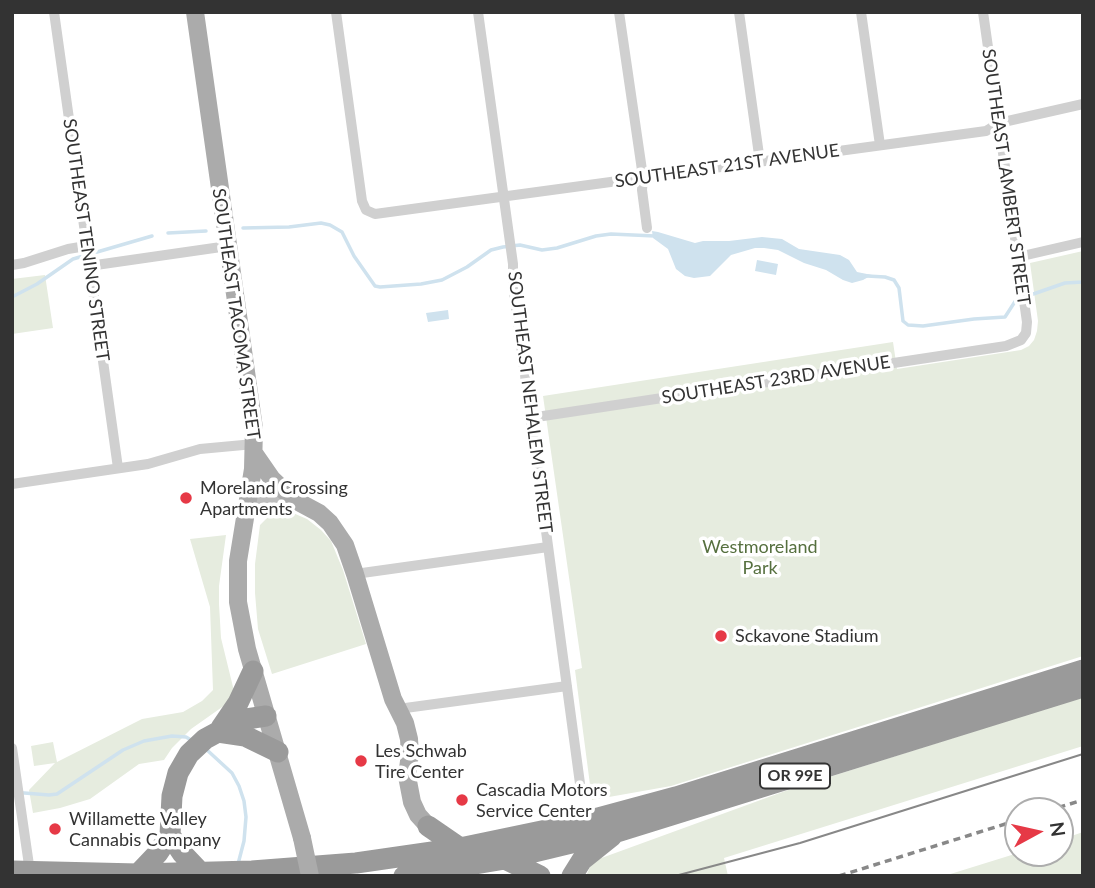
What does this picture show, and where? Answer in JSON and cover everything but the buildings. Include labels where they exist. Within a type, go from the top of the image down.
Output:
[{"type":"highway","name":"OR 99E","points":[[21,872],[138,874],[252,871],[356,863],[460,848],[568,826],[664,800],[1083,670]]},
{"type":"highway","points":[[218,732],[238,703],[253,671]]},
{"type":"highway","name":"OR 99E","points":[[404,876],[505,859],[617,832],[1083,687]]},
{"type":"highway","points":[[138,874],[158,853],[170,835],[172,796],[178,773],[185,760],[205,739],[240,720],[266,716]]},
{"type":"highway","points":[[218,732],[245,736],[278,752]]},
{"type":"highway","points":[[428,826],[460,848]]},
{"type":"highway","points":[[572,876],[582,860],[617,832]]},
{"type":"highway","points":[[170,835],[201,873]]},
{"type":"highway","points":[[505,859],[540,876]]},
{"type":"main road","name":"SOUTHEAST TACOMA STREET","points":[[195,12],[252,413],[254,448],[249,497]]},
{"type":"main road","points":[[254,448],[269,476],[293,499],[309,506],[330,523],[345,545],[393,699],[405,723],[410,746],[408,789],[418,814],[428,826]]},
{"type":"main road","points":[[249,497],[237,582],[242,627],[302,838],[310,876]]},
{"type":"street","name":"SOUTHEAST TENINO STREET","points":[[54,12],[118,468]]},
{"type":"street","name":"SOUTHEAST 21ST AVENUE","points":[[336,12],[362,201],[369,212],[375,214],[986,131],[999,123],[1083,104]]},
{"type":"street","name":"SOUTHEAST NEHALEM STREET","points":[[478,12],[581,791]]},
{"type":"street","points":[[619,12],[643,177],[647,228]]},
{"type":"street","points":[[739,12],[760,162]]},
{"type":"street","points":[[861,12],[880,145]]},
{"type":"street","name":"SOUTHEAST LAMBERT STREET","points":[[983,12],[1024,298],[1027,328],[1021,340]]},
{"type":"street","points":[[1018,257],[1083,242]]},
{"type":"street","points":[[12,265],[86,246]]},
{"type":"street","points":[[89,262],[228,246]]},
{"type":"street","name":"SOUTHEAST 23RD AVENUE","points":[[530,418],[1006,346],[1021,340]]},
{"type":"street","points":[[12,484],[148,464],[200,449],[254,448]]},
{"type":"street","points":[[249,497],[277,496],[293,499]]},
{"type":"street","points":[[355,574],[548,547]]},
{"type":"street","points":[[398,709],[566,686]]},
{"type":"street","points":[[12,748],[20,801],[21,872]]},
{"type":"green space","name":"Westmoreland Park","points":[[1083,251],[1083,656],[671,786],[592,800],[575,670],[582,668],[543,396],[893,342],[897,369],[1021,350],[1029,346],[1037,331],[1030,263]]},
{"type":"green space","points":[[45,275],[53,328],[12,334],[12,279]]},
{"type":"green space","points":[[286,510],[307,519],[331,541],[366,644],[272,674],[258,629],[255,564],[260,525],[271,514]]},
{"type":"green space","points":[[226,535],[219,604],[221,638],[234,691],[225,705],[191,729],[164,760],[139,764],[90,799],[33,813],[29,790],[55,763],[34,766],[31,746],[53,742],[57,762],[142,719],[183,712],[202,701],[213,690],[210,607],[190,539]]},
{"type":"green space","points":[[1083,697],[1083,746],[724,858],[728,876],[586,876],[596,860],[788,790]]},
{"type":"green space","points":[[1083,832],[1083,876],[944,876],[1004,857],[1004,867],[1074,867],[1074,835]]},
{"type":"water","points":[[652,231],[695,243],[762,237],[782,239],[799,249],[840,255],[849,260],[857,272],[872,275],[852,283],[778,250],[755,248],[731,255],[710,276],[694,278],[685,276],[676,269],[668,249],[653,238]]},
{"type":"water","points":[[757,260],[778,264],[776,275],[755,271]]},
{"type":"water","points":[[448,310],[449,319],[428,322],[426,313]]},
{"type":"waterway","points":[[243,228],[321,223],[330,225],[342,232],[354,256],[375,286],[380,287],[442,280],[491,250],[503,247],[520,245],[542,250],[611,234],[655,236]]},
{"type":"waterway","points":[[168,233],[206,231]]},
{"type":"waterway","points":[[12,297],[37,284],[73,259],[152,236]]},
{"type":"waterway","points":[[867,276],[894,280],[899,288],[903,321],[908,325],[923,326],[1005,317],[1016,300],[1065,283],[1083,282]]},
{"type":"waterway","points":[[12,792],[57,794],[123,750],[144,741],[172,736],[191,740]]},
{"type":"waterway","points":[[207,750],[232,773],[244,801],[244,841],[238,864]]},
{"type":"tram line","points":[[675,876],[800,843],[1083,754]]},
{"type":"railway","points":[[1074,803],[1083,800]]},
{"type":"railway","points":[[839,876],[1004,824]]},
{"type":"place","name":"Moreland Crossing Apartments","points":[[186,498]]},
{"type":"place","name":"Sckavone Stadium","points":[[721,636]]},
{"type":"place","name":"Les Schwab Tire Center","points":[[361,761]]},
{"type":"place","name":"Cascadia Motors Service Center","points":[[462,800]]},
{"type":"place","name":"Willamette Valley Cannabis Company","points":[[55,829]]}]
